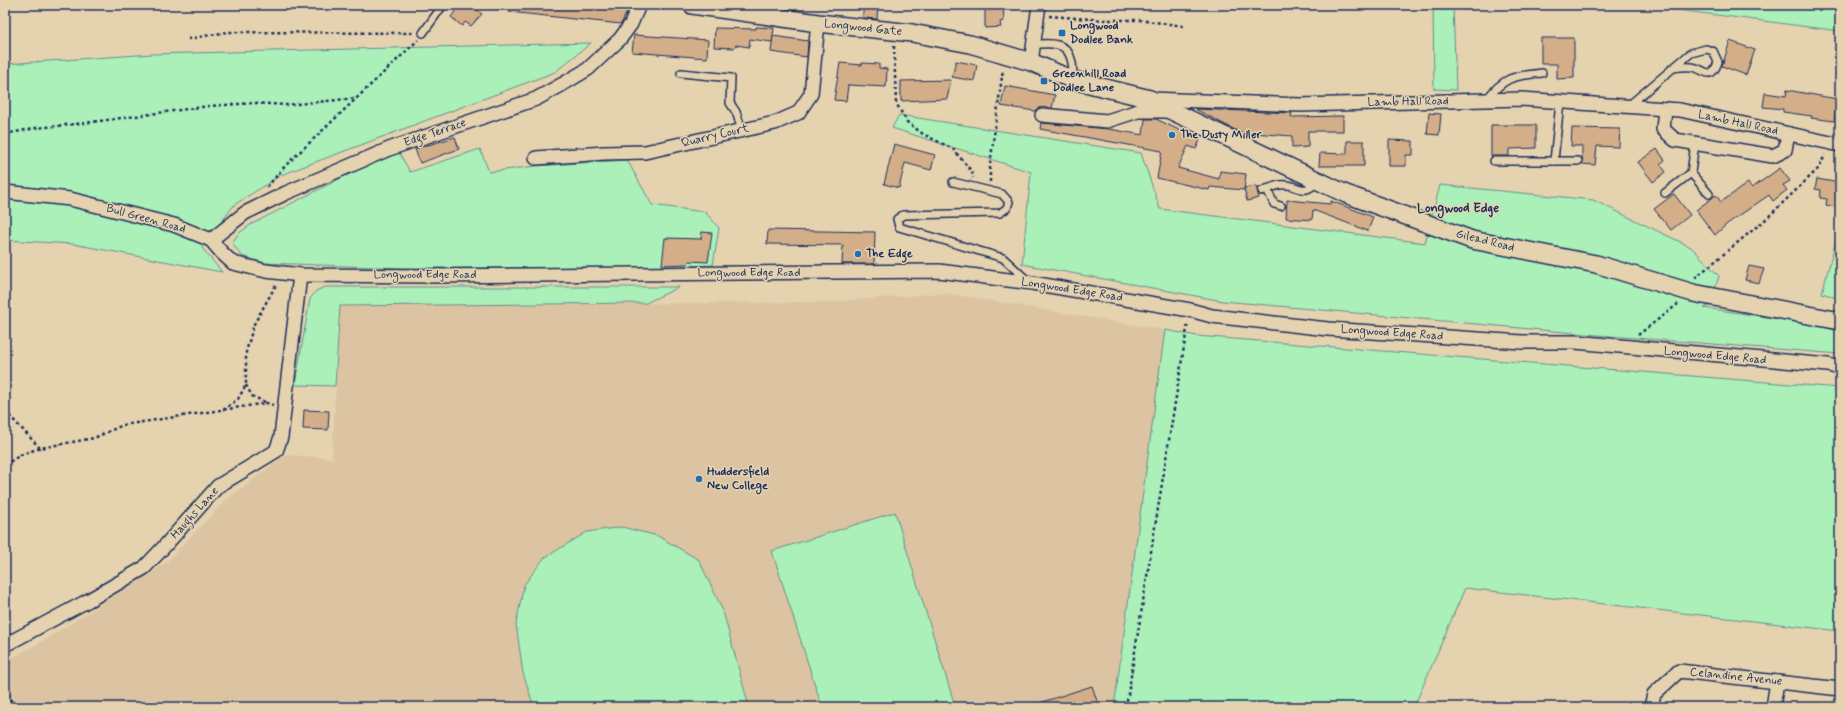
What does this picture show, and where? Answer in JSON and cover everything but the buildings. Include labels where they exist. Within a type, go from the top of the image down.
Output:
[{"type":"street","name":"Edge Terrace","points":[[211,240],[244,213],[286,193],[390,149],[536,98],[563,84],[588,69],[620,39],[631,24],[640,5]]},
{"type":"street","name":"Longwood Gate","points":[[692,5],[723,7],[818,23],[912,32],[970,44],[1031,62],[1073,80]]},
{"type":"street","points":[[1031,62],[1038,10]]},
{"type":"street","name":"Quarry Court","points":[[536,158],[604,152],[645,152],[775,123],[798,113],[811,94],[818,23]]},
{"type":"street","name":"Gilead Road","points":[[1073,80],[1150,99],[1172,111],[1346,194],[1472,240],[1596,264],[1687,291],[1840,321]]},
{"type":"street","name":"Lamb Hall Road","points":[[1150,99],[1300,105],[1522,99],[1680,110],[1835,144]]},
{"type":"street","name":"Lamb Hall Road","points":[[1665,109],[1663,130],[1675,140],[1773,156],[1784,150],[1788,134]]},
{"type":"street","points":[[1042,116],[1107,121],[1138,111],[1172,111]]},
{"type":"street","name":"Bull Green Road","points":[[5,192],[70,199],[174,225],[211,240],[233,263],[300,275]]},
{"type":"street","name":"Longwood Edge Road","points":[[300,275],[439,276],[940,271],[1032,284],[1190,310],[1212,316],[1328,329],[1522,342],[1575,342],[1621,348],[1828,365],[1840,368]]},
{"type":"street","name":"Haughs Lane","points":[[5,645],[89,600],[144,568],[218,486],[276,451],[281,436],[300,275]]},
{"type":"street","name":"Celandine Avenue","points":[[1650,707],[1654,694],[1679,671],[1840,689]]},
{"type":"street","points":[[1773,707],[1777,682]]},
{"type":"lane","points":[[423,33],[443,5]]},
{"type":"lane","points":[[1033,45],[1047,43],[1060,44],[1067,50],[1072,59],[1073,80]]},
{"type":"lane","points":[[1627,107],[1672,68],[1691,53],[1706,49],[1713,51],[1718,62],[1716,69],[1711,72],[1704,73],[1694,66],[1672,68]]},
{"type":"lane","points":[[681,73],[731,78],[730,103],[736,112],[742,130]]},
{"type":"lane","points":[[1486,100],[1495,89],[1515,75],[1542,73]]},
{"type":"lane","points":[[1554,161],[1560,102]]},
{"type":"lane","points":[[1665,193],[1691,173],[1695,143]]},
{"type":"lane","points":[[1494,161],[1578,161]]},
{"type":"lane","points":[[1691,173],[1709,194]]},
{"type":"lane","points":[[1281,206],[1274,204],[1264,190],[1280,185],[1288,185],[1304,190],[1311,189],[1318,181]]},
{"type":"lane","points":[[953,182],[1002,194],[1008,202],[1007,208],[1000,213],[903,215],[897,219],[899,227],[1003,258],[1032,284]]},
{"type":"path","points":[[1038,10],[1104,20],[1139,20],[1184,26]]},
{"type":"path","points":[[888,30],[894,44],[896,103],[907,122],[924,134],[953,149],[972,172],[974,188]]},
{"type":"path","points":[[188,39],[227,32],[423,33]]},
{"type":"path","points":[[265,189],[286,165],[420,38],[423,33]]},
{"type":"path","points":[[988,191],[991,181],[990,165],[1005,55]]},
{"type":"path","points":[[5,134],[36,128],[85,123],[209,106],[253,104],[287,105],[357,98]]},
{"type":"path","points":[[1621,348],[1687,291],[1819,168],[1835,144]]},
{"type":"path","points":[[284,273],[254,324],[246,352],[246,384],[252,396],[267,403],[284,407]]},
{"type":"path","points":[[1126,707],[1190,310]]},
{"type":"path","points":[[222,410],[238,399],[246,384]]},
{"type":"path","points":[[5,465],[20,455],[40,448],[94,438],[123,425],[267,403]]},
{"type":"path","points":[[5,412],[40,448]]},
{"type":"path","points":[[5,682],[13,707]]},
{"type":"shaded area","name":"Huddersfield New College","points":[[944,293],[1165,330],[1114,707],[13,707],[5,683],[5,662],[48,638],[167,562],[225,501],[285,455],[332,458],[340,306],[830,302]]},
{"type":"green space","points":[[1433,5],[1453,5],[1456,90],[1434,89]]},
{"type":"green space","points":[[1639,5],[1840,5],[1840,31]]},
{"type":"green space","points":[[591,43],[555,72],[281,175],[234,205],[202,248],[222,272],[73,244],[5,240],[5,64],[152,54]]},
{"type":"green space","points":[[899,115],[1141,153],[1160,209],[1425,243],[1440,185],[1593,200],[1691,247],[1719,276],[1709,306],[1704,308],[1816,324],[1840,332],[1840,354],[1597,335],[1223,301],[1022,264],[1031,172],[892,128]]},
{"type":"green space","points":[[397,149],[410,172],[480,149],[489,172],[536,166],[627,160],[652,205],[705,212],[719,228],[713,265],[647,268],[403,268],[265,263],[242,256],[232,243],[238,234],[250,225]]},
{"type":"green space","points":[[1837,236],[1840,236],[1840,299],[1822,293]]},
{"type":"green space","points":[[325,287],[679,287],[646,303],[340,306],[335,386],[295,385],[310,299],[316,291]]},
{"type":"green space","points":[[1165,330],[1197,336],[1840,388],[1840,631],[1465,588],[1414,707],[1114,707]]},
{"type":"green space","points":[[895,512],[955,706],[822,707],[772,551]]},
{"type":"green space","points":[[622,527],[658,536],[699,560],[723,611],[749,707],[534,707],[523,673],[516,624],[524,585],[544,558],[587,532]]},
{"type":"place","name":"Longwood Dodlee Bank","points":[[1062,33]]},
{"type":"place","name":"Greenhill Road Dodlee Lane","points":[[1044,81]]},
{"type":"place","name":"The Dusty Miller","points":[[1172,135]]},
{"type":"place","name":"The Edge","points":[[858,254]]},
{"type":"place","name":"Huddersfield New College","points":[[699,479]]},
{"type":"district","name":"Longwood Edge","points":[[1458,208]]}]
